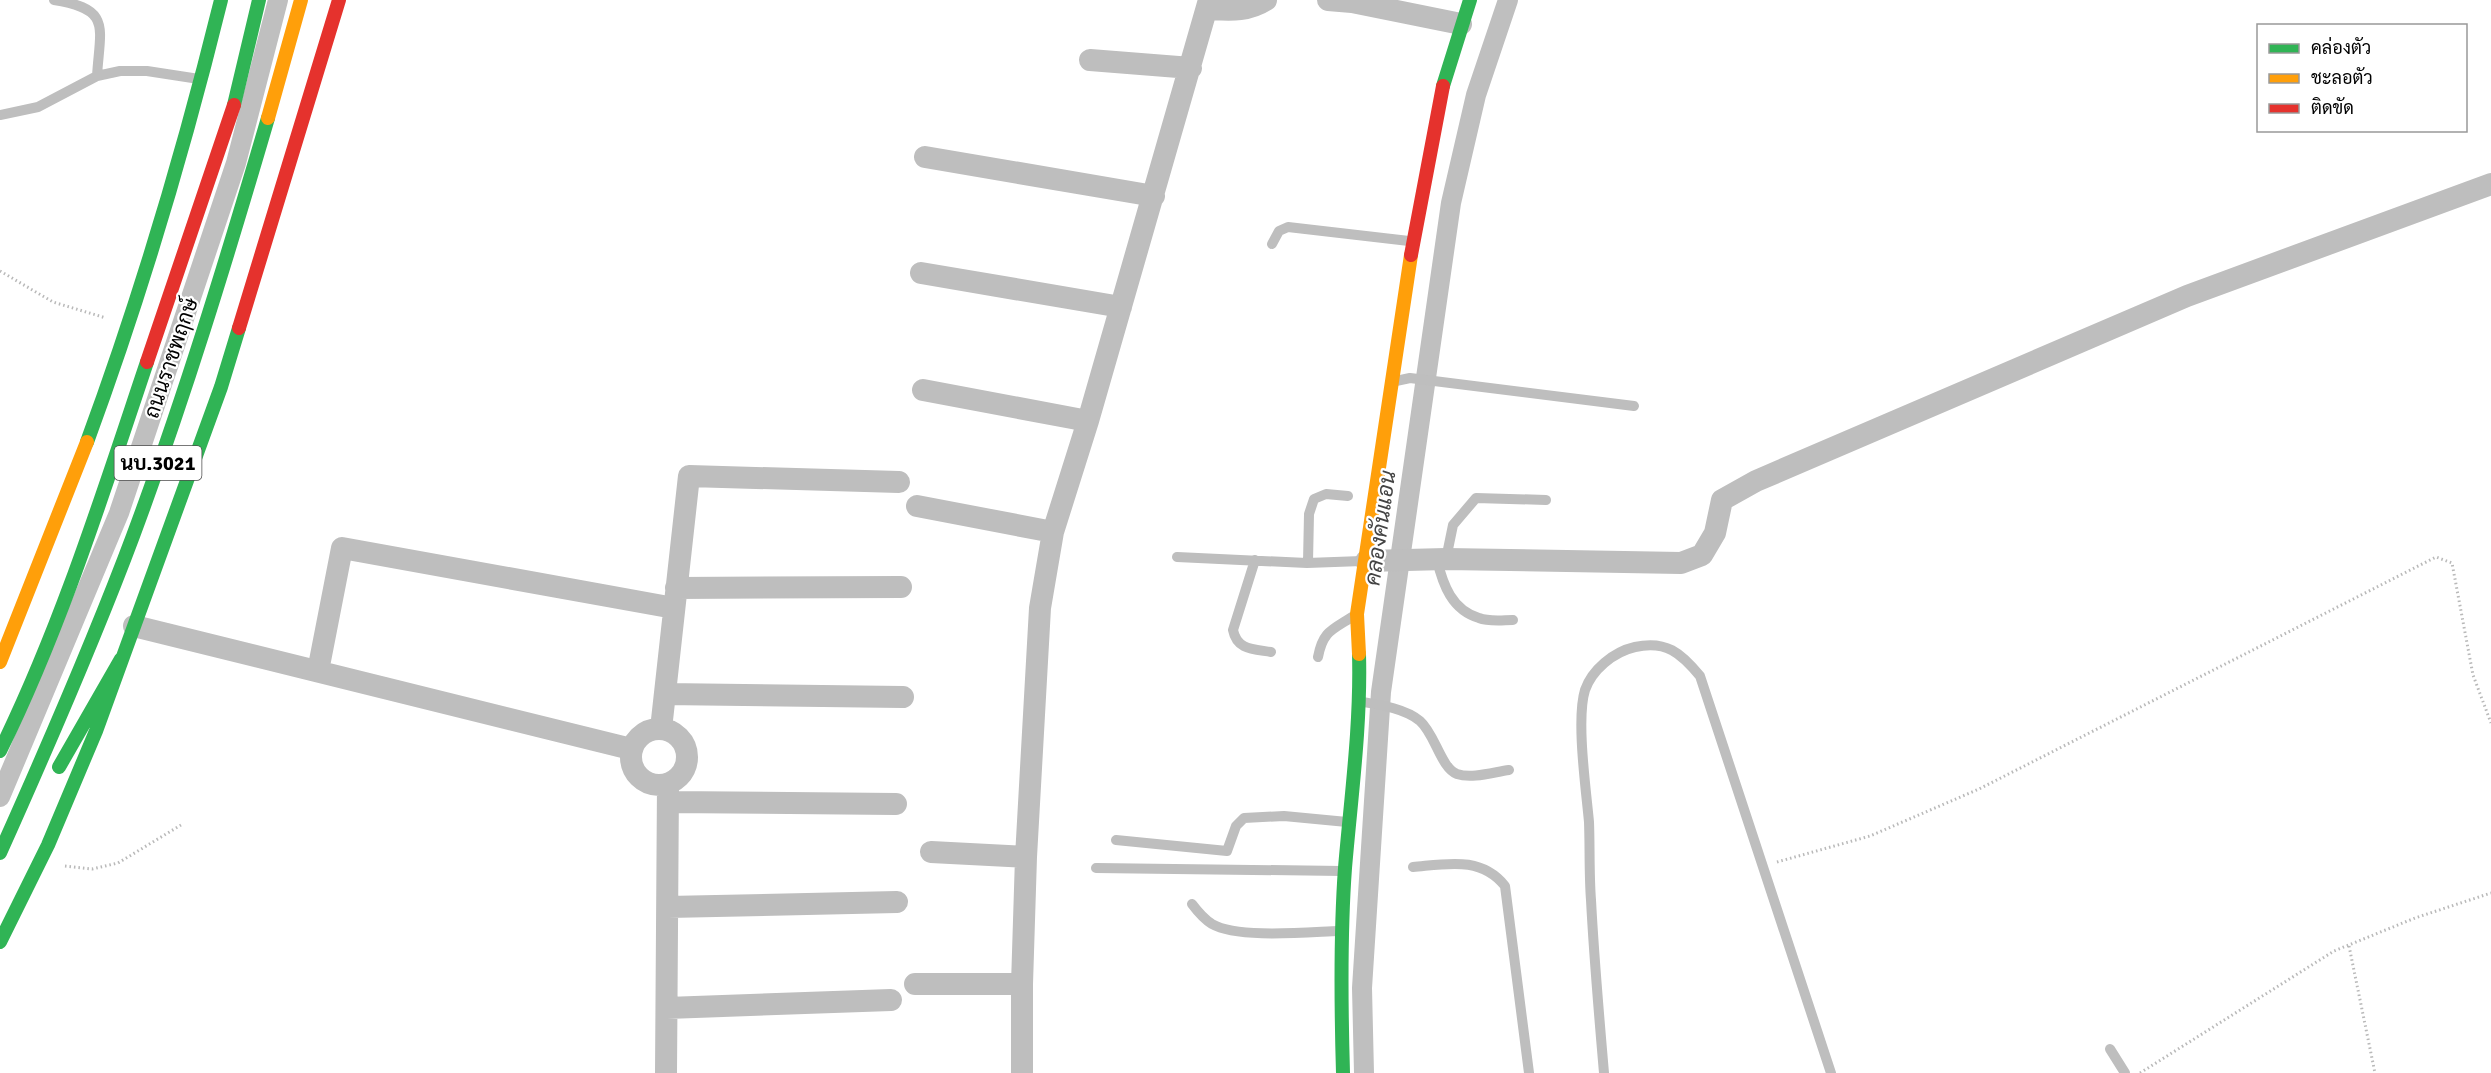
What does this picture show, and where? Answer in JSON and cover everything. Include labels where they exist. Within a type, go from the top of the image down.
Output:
[{"type":"main road","points":[[0,661],[63,505],[128,325],[202,79],[221,0]]},
{"type":"main road","name":"ถนนราชพฤกษ์","points":[[0,751],[24,702],[93,525],[224,137],[259,0]]},
{"type":"main road","name":"ถนนราชพฤกษ์","points":[[0,853],[56,729],[134,535],[228,255],[301,0]]},
{"type":"main road","points":[[0,942],[39,863],[96,732],[221,387],[339,0]]},
{"type":"main road","points":[[1343,1073],[1342,931],[1347,822],[1359,702],[1357,614],[1390,381],[1413,241],[1445,73],[1470,0]]},
{"type":"main road","points":[[52,779],[121,659]]},
{"type":"main road","points":[[0,869],[34,809]]},
{"type":"street","points":[[1022,1073],[1026,857],[1040,608],[1053,532],[1088,421],[1209,4],[1237,10],[1254,7],[1266,0]]},
{"type":"street","points":[[1328,0],[1352,2],[1461,24]]},
{"type":"street","points":[[1090,60],[1191,68]]},
{"type":"street","points":[[925,157],[1154,196]]},
{"type":"street","points":[[1365,561],[1681,563],[1702,555],[1715,533],[1722,500],[1756,481],[2187,296],[2491,184]]},
{"type":"street","points":[[921,273],[1121,307]]},
{"type":"street","points":[[923,390],[1088,421]]},
{"type":"street","points":[[661,729],[689,476],[900,482]]},
{"type":"street","points":[[917,506],[1053,532]]},
{"type":"street","points":[[318,671],[342,548],[675,598],[901,587]]},
{"type":"street","points":[[134,626],[631,749]]},
{"type":"street","points":[[664,694],[903,697]]},
{"type":"street","points":[[666,1073],[668,793],[683,772],[687,754],[678,737],[670,731],[661,729],[642,734],[631,749],[632,768],[643,781],[668,793],[896,804]]},
{"type":"street","points":[[931,852],[1026,857]]},
{"type":"street","points":[[668,907],[897,902]]},
{"type":"street","points":[[915,984],[1022,984]]},
{"type":"street","points":[[667,1008],[891,1000]]},
{"type":"lane","points":[[54,0],[77,3],[89,8],[95,14],[100,25],[97,76]]},
{"type":"lane","points":[[0,115],[38,107],[97,76],[120,71],[147,71],[202,79]]},
{"type":"lane","points":[[1272,244],[1279,231],[1288,227],[1413,241]]},
{"type":"lane","points":[[1390,381],[1410,378],[1634,406]]},
{"type":"lane","points":[[1308,562],[1309,514],[1314,499],[1326,494],[1348,496]]},
{"type":"lane","points":[[1513,620],[1480,619],[1456,605],[1443,585],[1437,560],[1452,525],[1476,498],[1546,500]]},
{"type":"lane","points":[[1177,557],[1308,562],[1365,561]]},
{"type":"lane","points":[[1255,560],[1233,630],[1235,639],[1240,645],[1247,649],[1271,652]]},
{"type":"lane","points":[[1318,657],[1321,642],[1329,631],[1357,614]]},
{"type":"lane","points":[[1604,1073],[1581,717],[1585,692],[1593,673],[1609,659],[1630,648],[1651,643],[1672,649],[1700,676],[1831,1073]]},
{"type":"lane","points":[[1359,702],[1404,712],[1419,720],[1432,734],[1448,768],[1458,774],[1471,775],[1509,770]]},
{"type":"lane","points":[[1116,840],[1227,850],[1236,826],[1244,818],[1284,816],[1347,822]]},
{"type":"lane","points":[[1413,867],[1455,864],[1479,866],[1497,876],[1505,886],[1529,1073]]},
{"type":"lane","points":[[1096,868],[1345,871]]},
{"type":"lane","points":[[1192,904],[1201,916],[1223,929],[1266,933],[1342,931]]},
{"type":"lane","points":[[2109,1049],[2125,1073]]},
{"type":"path","points":[[0,271],[53,302],[128,325]]},
{"type":"path","points":[[1763,866],[1870,836],[1979,789],[2436,557],[2452,563],[2473,675],[2491,723]]},
{"type":"path","points":[[39,863],[92,869],[118,863],[181,825]]},
{"type":"path","points":[[2140,1073],[2334,951],[2415,918],[2491,893]]},
{"type":"path","points":[[2349,945],[2375,1073]]},
{"type":"waterway","points":[[0,797],[119,513],[236,163],[278,0]]},
{"type":"waterway","name":"คลองคันแอน","points":[[1364,1073],[1362,988],[1381,692],[1451,203],[1476,95],[1508,0]]},
{"type":"traffic: fast","points":[[87,442],[160,223],[221,0]]},
{"type":"traffic: fast","points":[[234,105],[259,0]]},
{"type":"traffic: fast","points":[[1443,86],[1470,0]]},
{"type":"traffic: fast","points":[[0,853],[69,695],[133,536],[204,328],[268,118]]},
{"type":"traffic: fast","points":[[0,942],[48,845],[96,731],[221,387],[239,328]]},
{"type":"traffic: fast","points":[[0,751],[62,608],[147,362]]},
{"type":"traffic: fast","points":[[1343,1073],[1342,919],[1357,734],[1359,654]]},
{"type":"traffic: fast","points":[[59,767],[121,659]]},
{"type":"traffic: slow","points":[[268,118],[301,0]]},
{"type":"traffic: slow","points":[[1359,654],[1357,614],[1411,255]]},
{"type":"traffic: slow","points":[[0,662],[87,442]]},
{"type":"traffic: jam","points":[[239,328],[339,0]]},
{"type":"traffic: jam","points":[[1411,255],[1443,86]]},
{"type":"traffic: jam","points":[[147,362],[234,105]]}]
